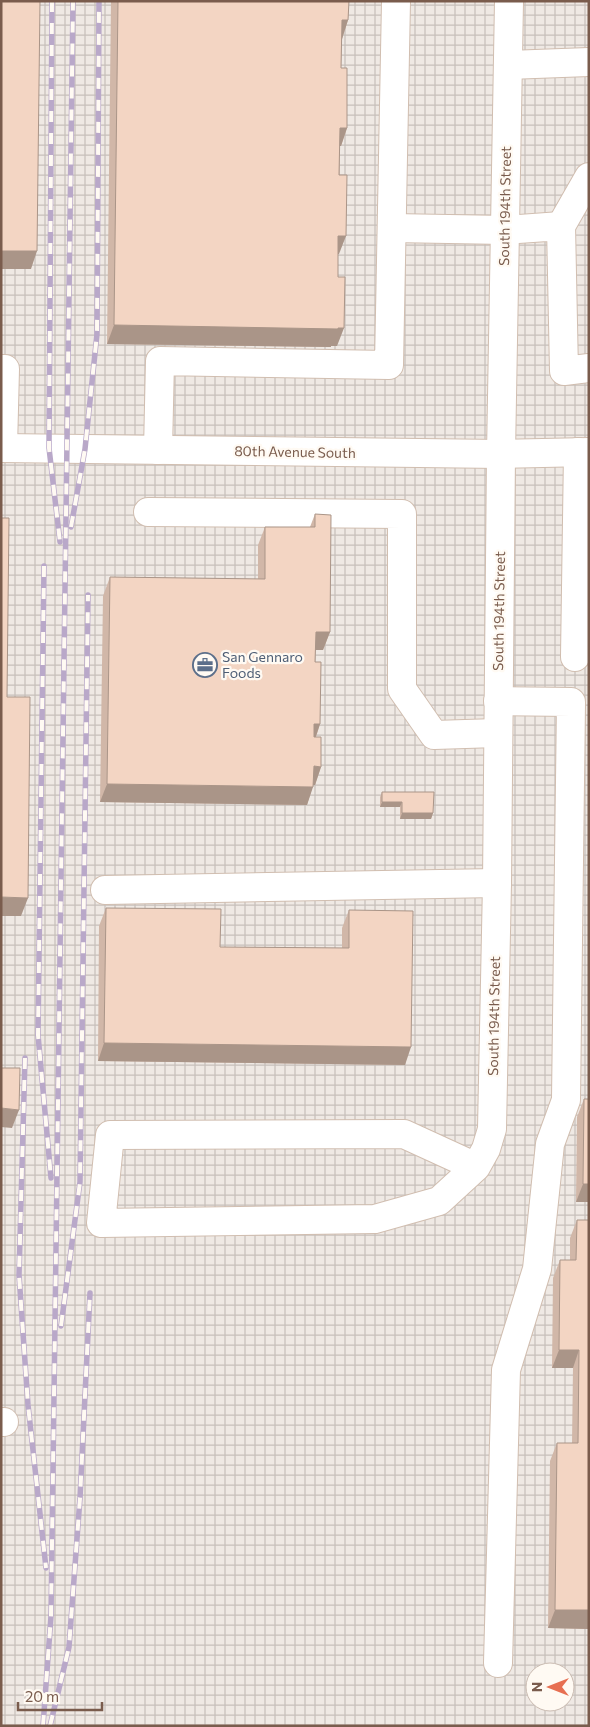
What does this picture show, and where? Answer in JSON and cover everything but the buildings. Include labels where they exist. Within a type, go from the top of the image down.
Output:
[{"type":"street","points":[[158,450],[160,361],[389,366],[396,1]]},
{"type":"street","name":"South 194th Street","points":[[476,1167],[404,1134],[110,1135],[101,1222],[375,1219],[439,1201],[476,1167],[486,1149],[492,1129],[497,883],[497,733],[509,1]]},
{"type":"street","points":[[508,65],[589,62]]},
{"type":"street","points":[[589,177],[561,226],[564,371],[589,368]]},
{"type":"street","points":[[392,228],[505,230],[561,226]]},
{"type":"street","points":[[1,368],[4,369],[2,448]]},
{"type":"street","name":"80th Avenue South","points":[[2,448],[501,454],[584,452]]},
{"type":"street","points":[[575,657],[583,525],[584,452]]},
{"type":"street","points":[[148,512],[402,514],[402,689],[434,736],[497,733]]},
{"type":"street","points":[[498,701],[571,702],[566,1100],[550,1144],[537,1269],[506,1370],[498,1663]]},
{"type":"street","points":[[105,890],[497,883]]},
{"type":"shaded area","points":[[1,1],[589,1],[589,1726],[1,1726]]},
{"type":"railway","points":[[52,1],[49,448],[60,542]]},
{"type":"railway","points":[[43,1726],[51,1616],[73,1]]},
{"type":"railway","points":[[71,527],[85,449],[97,334],[99,1]]},
{"type":"railway","points":[[44,566],[38,1035],[51,1178]]},
{"type":"railway","points":[[61,1326],[80,1182],[88,595]]},
{"type":"railway","points":[[25,1058],[19,1275],[28,1405],[46,1568]]},
{"type":"railway","points":[[50,1726],[69,1647],[80,1498],[90,1293]]},
{"type":"place","name":"San Gennaro Foods","points":[[205,665]]}]
